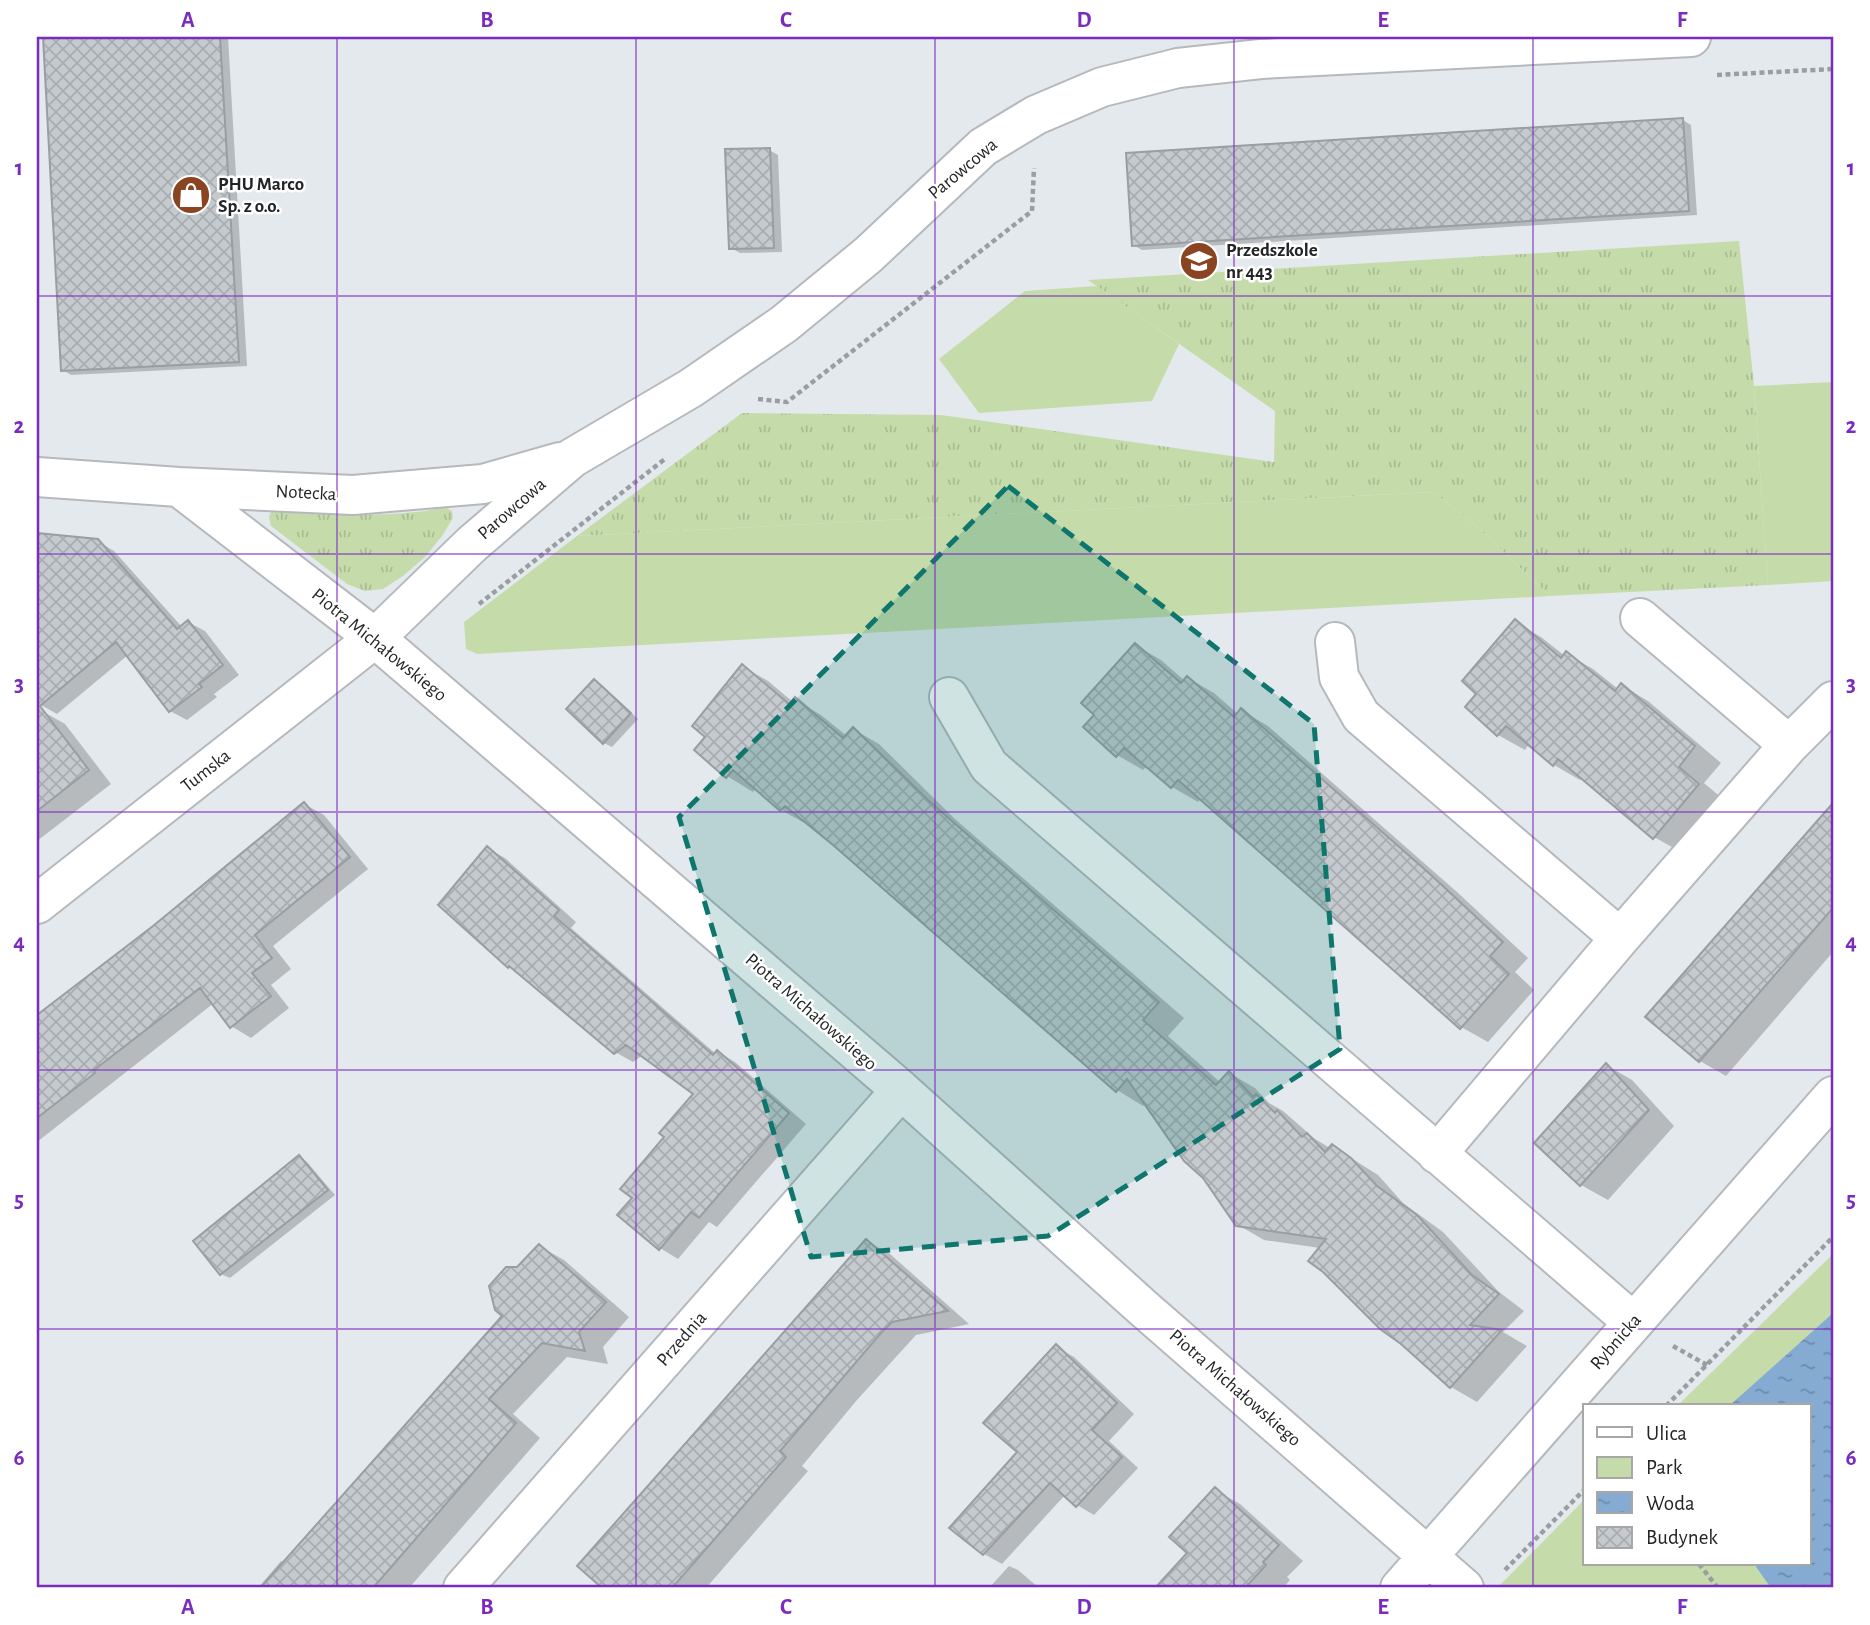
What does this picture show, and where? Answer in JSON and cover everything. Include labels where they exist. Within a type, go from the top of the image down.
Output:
[{"type":"street","name":"Parowcowa","points":[[375,638],[472,544],[572,458],[691,388],[784,324],[867,255],[983,147],[1036,115],[1102,88],[1178,68],[1261,60],[1691,37]]},
{"type":"street","name":"Notecka","points":[[37,477],[353,495],[483,484],[572,458]]},
{"type":"street","name":"Piotra Michałowskiego","points":[[178,487],[375,638],[901,1090],[1142,1307],[1464,1588]]},
{"type":"street","points":[[1640,618],[1789,745]]},
{"type":"street","name":"Tumska","points":[[37,904],[375,638]]},
{"type":"street","points":[[1335,642],[1339,677],[1361,716],[1620,938]]},
{"type":"street","points":[[950,697],[989,766],[1633,1322]]},
{"type":"street","points":[[1437,1154],[1620,938],[1789,745],[1833,701]]},
{"type":"street","name":"Przednia","points":[[463,1588],[901,1090]]},
{"type":"street","name":"Rybnicka","points":[[1399,1588],[1833,1096]]},
{"type":"path","points":[[1708,75],[1833,69]]},
{"type":"path","points":[[755,398],[787,402],[1032,211],[1035,164]]},
{"type":"path","points":[[474,608],[669,456]]},
{"type":"path","points":[[1668,1404],[1833,1237]]},
{"type":"path","points":[[1503,1572],[1583,1491]]},
{"type":"path","points":[[1701,1566],[1718,1588]]},
{"type":"highlighted area","points":[[1008,486],[1314,724],[1340,1049],[1048,1236],[811,1257],[679,817]]},
{"type":"green space","points":[[1739,241],[1754,386],[1768,585],[1550,596],[1473,523],[1433,492],[577,536],[742,413],[941,415],[1274,462],[1275,411],[1088,280]]},
{"type":"green space","points":[[1097,286],[1179,344],[1152,401],[979,413],[939,359],[1025,291]]},
{"type":"green space","points":[[1833,382],[1833,581],[1768,585],[1754,386]]},
{"type":"green space","points":[[1433,492],[1473,523],[1550,596],[477,654],[466,649],[464,622],[577,536]]},
{"type":"green space","points":[[445,507],[452,511],[453,518],[426,556],[383,589],[365,591],[347,584],[271,526],[269,517],[271,512],[279,511],[384,514]]},
{"type":"green space","points":[[1833,1254],[1833,1588],[1497,1588],[1583,1501],[1583,1566],[1811,1566],[1811,1404],[1679,1404]]},
{"type":"water","points":[[1833,1313],[1833,1588],[1771,1588],[1755,1566],[1811,1566],[1811,1404],[1731,1404]]},
{"type":"building","points":[[43,37],[220,37],[239,362],[61,371]]},
{"type":"building","points":[[1683,118],[1689,211],[1132,246],[1126,153]]},
{"type":"building","points":[[770,148],[774,248],[729,249],[725,149]]},
{"type":"building","points":[[37,533],[98,539],[177,629],[188,620],[223,665],[199,684],[202,687],[169,712],[116,642],[40,706],[89,770],[37,811]]},
{"type":"building","points":[[1515,619],[1561,658],[1566,651],[1615,691],[1621,683],[1695,746],[1679,767],[1699,784],[1653,839],[1558,759],[1553,766],[1506,726],[1497,736],[1465,707],[1476,694],[1462,681]]},
{"type":"building","points":[[1135,643],[1181,683],[1187,676],[1234,717],[1241,708],[1503,942],[1490,956],[1509,974],[1460,1029],[1178,780],[1171,788],[1124,748],[1116,757],[1083,727],[1094,715],[1081,703]]},
{"type":"building","points":[[742,664],[789,704],[795,697],[843,738],[853,727],[929,801],[1159,1002],[1143,1020],[1216,1085],[1229,1071],[1253,1097],[1256,1094],[1275,1113],[1277,1110],[1302,1137],[1307,1133],[1325,1152],[1332,1144],[1351,1158],[1377,1186],[1417,1215],[1472,1275],[1499,1294],[1470,1325],[1502,1330],[1450,1388],[1380,1329],[1323,1272],[1308,1261],[1326,1239],[1236,1226],[1203,1178],[1184,1161],[1127,1079],[1116,1092],[785,806],[780,811],[733,770],[726,778],[694,750],[705,737],[692,726]]},
{"type":"building","points":[[594,679],[631,713],[603,744],[566,709]]},
{"type":"building","points":[[304,802],[350,857],[255,935],[272,958],[252,973],[271,996],[230,1028],[200,988],[37,1118],[37,1015],[153,926]]},
{"type":"building","points":[[1833,803],[1833,908],[1699,1062],[1645,1017]]},
{"type":"building","points":[[487,846],[559,910],[554,916],[713,1055],[717,1050],[789,1113],[699,1218],[691,1212],[659,1250],[617,1215],[632,1198],[620,1189],[664,1137],[659,1133],[693,1094],[626,1045],[614,1054],[509,966],[508,968],[438,905]]},
{"type":"building","points":[[1606,1063],[1649,1110],[1580,1186],[1534,1143]]},
{"type":"building","points":[[299,1155],[328,1190],[220,1275],[193,1241]]},
{"type":"building","points":[[866,1239],[948,1311],[892,1322],[881,1333],[780,1451],[786,1457],[672,1588],[602,1588],[577,1566]]},
{"type":"building","points":[[539,1244],[606,1302],[579,1332],[585,1351],[542,1343],[489,1399],[516,1423],[373,1588],[260,1588],[502,1316],[495,1310],[489,1286],[506,1267],[517,1267]]},
{"type":"building","points":[[1056,1344],[1117,1403],[1092,1430],[1122,1457],[1076,1507],[1050,1483],[983,1555],[949,1528],[1017,1452],[983,1423]]},
{"type":"building","points":[[1215,1487],[1279,1545],[1263,1562],[1266,1565],[1245,1588],[1155,1588],[1187,1553],[1169,1537]]},
{"type":"place","name":"PHU Marco Sp. z o.o.","points":[[191,195]]},
{"type":"place","name":"Przedszkole nr 443","points":[[1199,261]]}]
